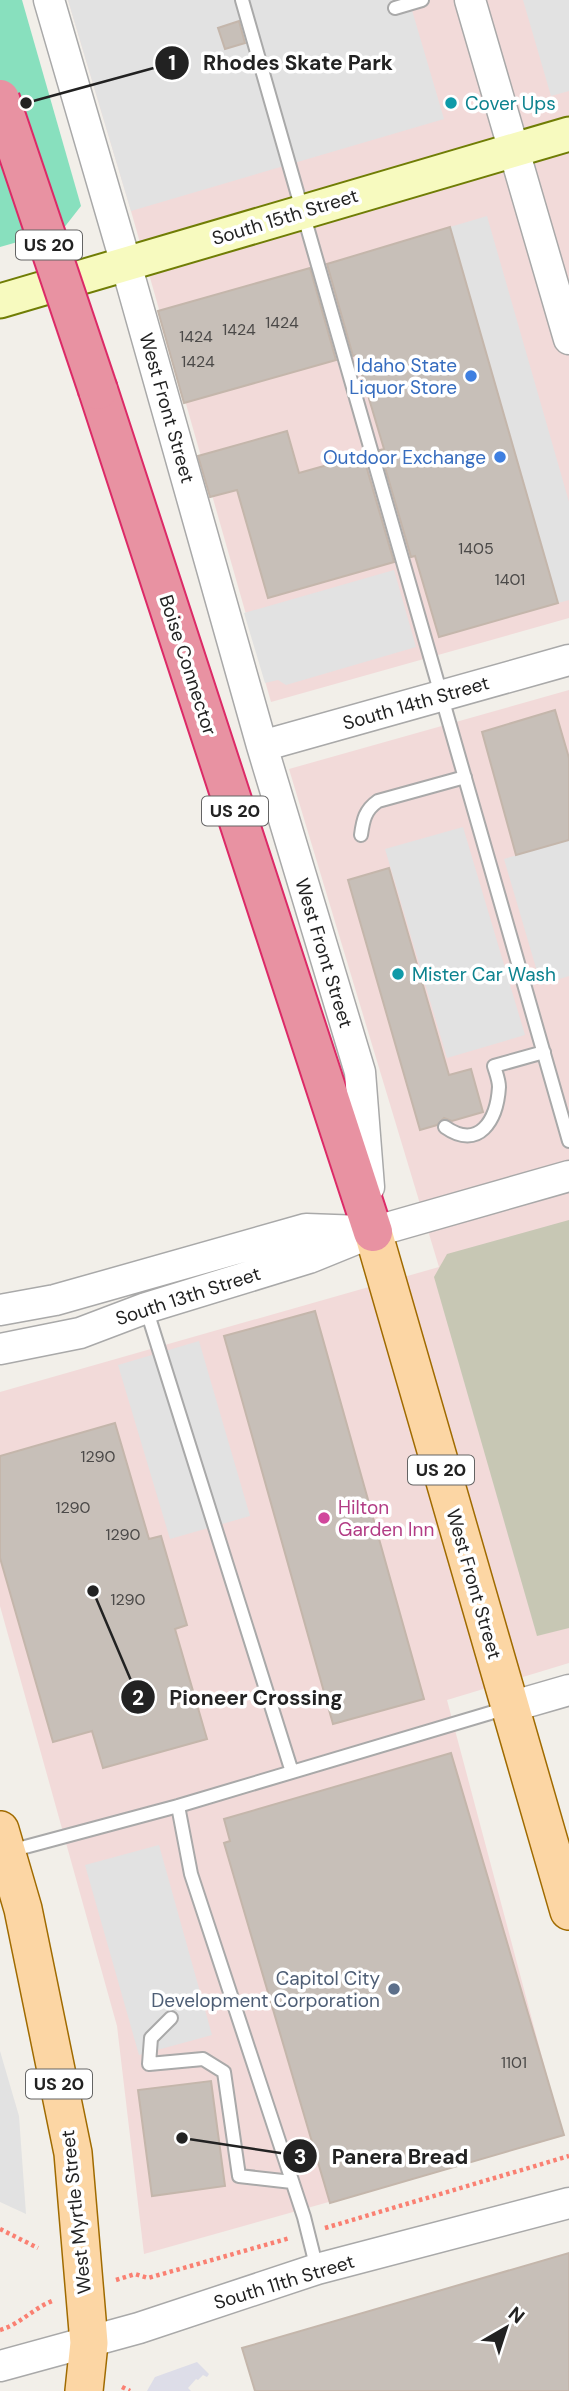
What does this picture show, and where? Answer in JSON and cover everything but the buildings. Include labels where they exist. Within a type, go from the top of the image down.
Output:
[{"type":"highway","name":"Boise Connector","points":[[0,99],[373,1232]]},
{"type":"main road","name":"South 15th Street","points":[[0,301],[569,134]]},
{"type":"main road","name":"West Front Street","points":[[373,1232],[569,1911]]},
{"type":"main road","name":"West Myrtle Street","points":[[3,1841],[23,1909],[73,2153],[89,2343],[84,2391]]},
{"type":"street","name":"West Front Street","points":[[49,0],[262,746],[360,1072],[373,1232]]},
{"type":"street","points":[[470,0],[569,338]]},
{"type":"street","name":"South 14th Street","points":[[262,746],[569,660]]},
{"type":"street","name":"South 13th Street","points":[[0,1349],[80,1333],[146,1308],[309,1258],[373,1232],[569,1176]]},
{"type":"street","name":"South 13th Street","points":[[0,1310],[55,1300],[306,1229],[373,1232]]},
{"type":"street","points":[[510,1707],[569,1690]]},
{"type":"street","name":"South 11th Street","points":[[0,2366],[89,2343],[317,2269],[569,2203]]},
{"type":"lane","points":[[242,0],[569,1141]]},
{"type":"lane","points":[[395,8],[422,0]]},
{"type":"lane","points":[[361,835],[364,818],[371,806],[465,777]]},
{"type":"lane","points":[[445,1127],[468,1137],[479,1133],[490,1122],[496,1110],[500,1084],[494,1066],[544,1052]]},
{"type":"lane","points":[[146,1308],[292,1772]]},
{"type":"lane","points":[[3,1841],[178,1805],[510,1707]]},
{"type":"lane","points":[[178,1805],[191,1874],[292,2182],[317,2269]]},
{"type":"lane","points":[[171,2018],[151,2038],[149,2064],[203,2059],[224,2072],[239,2176],[292,2182]]},
{"type":"path","points":[[339,2223],[569,2156]]},
{"type":"path","points":[[0,2229],[37,2248]]},
{"type":"path","points":[[135,2274],[148,2278],[280,2241]]},
{"type":"path","points":[[0,2330],[14,2326],[41,2305]]},
{"type":"path","points":[[122,2387],[130,2391]]},
{"type":"shaded area","points":[[68,0],[569,0],[569,618],[271,702]]},
{"type":"shaded area","points":[[68,0],[409,0],[444,119],[131,211]]},
{"type":"shaded area","points":[[523,0],[569,0],[569,91],[551,96]]},
{"type":"shaded area","points":[[487,216],[569,502],[569,600],[558,603],[450,227]]},
{"type":"shaded area","points":[[394,570],[416,647],[286,685],[278,680],[265,683],[244,613]]},
{"type":"shaded area","points":[[569,690],[569,1663],[447,1700],[563,2136],[144,2254],[117,2026],[0,1606],[0,1392],[439,1267],[289,769]]},
{"type":"shaded area","points":[[463,827],[525,1035],[447,1058],[385,849]]},
{"type":"shaded area","points":[[569,840],[569,976],[541,985],[504,859]]},
{"type":"shaded area","points":[[569,1220],[569,1628],[537,1636],[434,1277],[447,1254]]},
{"type":"shaded area","points":[[199,1341],[250,1516],[170,1539],[118,1365]]},
{"type":"shaded area","points":[[159,1845],[212,2035],[139,2055],[85,1865]]},
{"type":"shaded area","points":[[0,2051],[19,2116],[26,2214],[0,2202]]},
{"type":"shaded area","points":[[197,2362],[209,2374],[196,2379],[188,2388],[191,2391],[147,2391],[155,2377]]},
{"type":"green space","points":[[0,0],[22,0],[81,206],[63,229],[0,247]]},
{"type":"place","name":"Rhodes Skate Park","points":[[26,103]]},
{"type":"place","name":"Cover Ups","points":[[451,103]]},
{"type":"place","name":"Idaho State Liquor Store","points":[[471,376]]},
{"type":"place","name":"Outdoor Exchange","points":[[500,457]]},
{"type":"place","name":"Mister Car Wash","points":[[398,974]]},
{"type":"place","name":"Hilton Garden Inn","points":[[324,1518]]},
{"type":"place","name":"Pioneer Crossing","points":[[93,1591]]},
{"type":"place","name":"Capitol City Development Corporation","points":[[394,1989]]},
{"type":"place","name":"Panera Bread","points":[[182,2138]]}]
